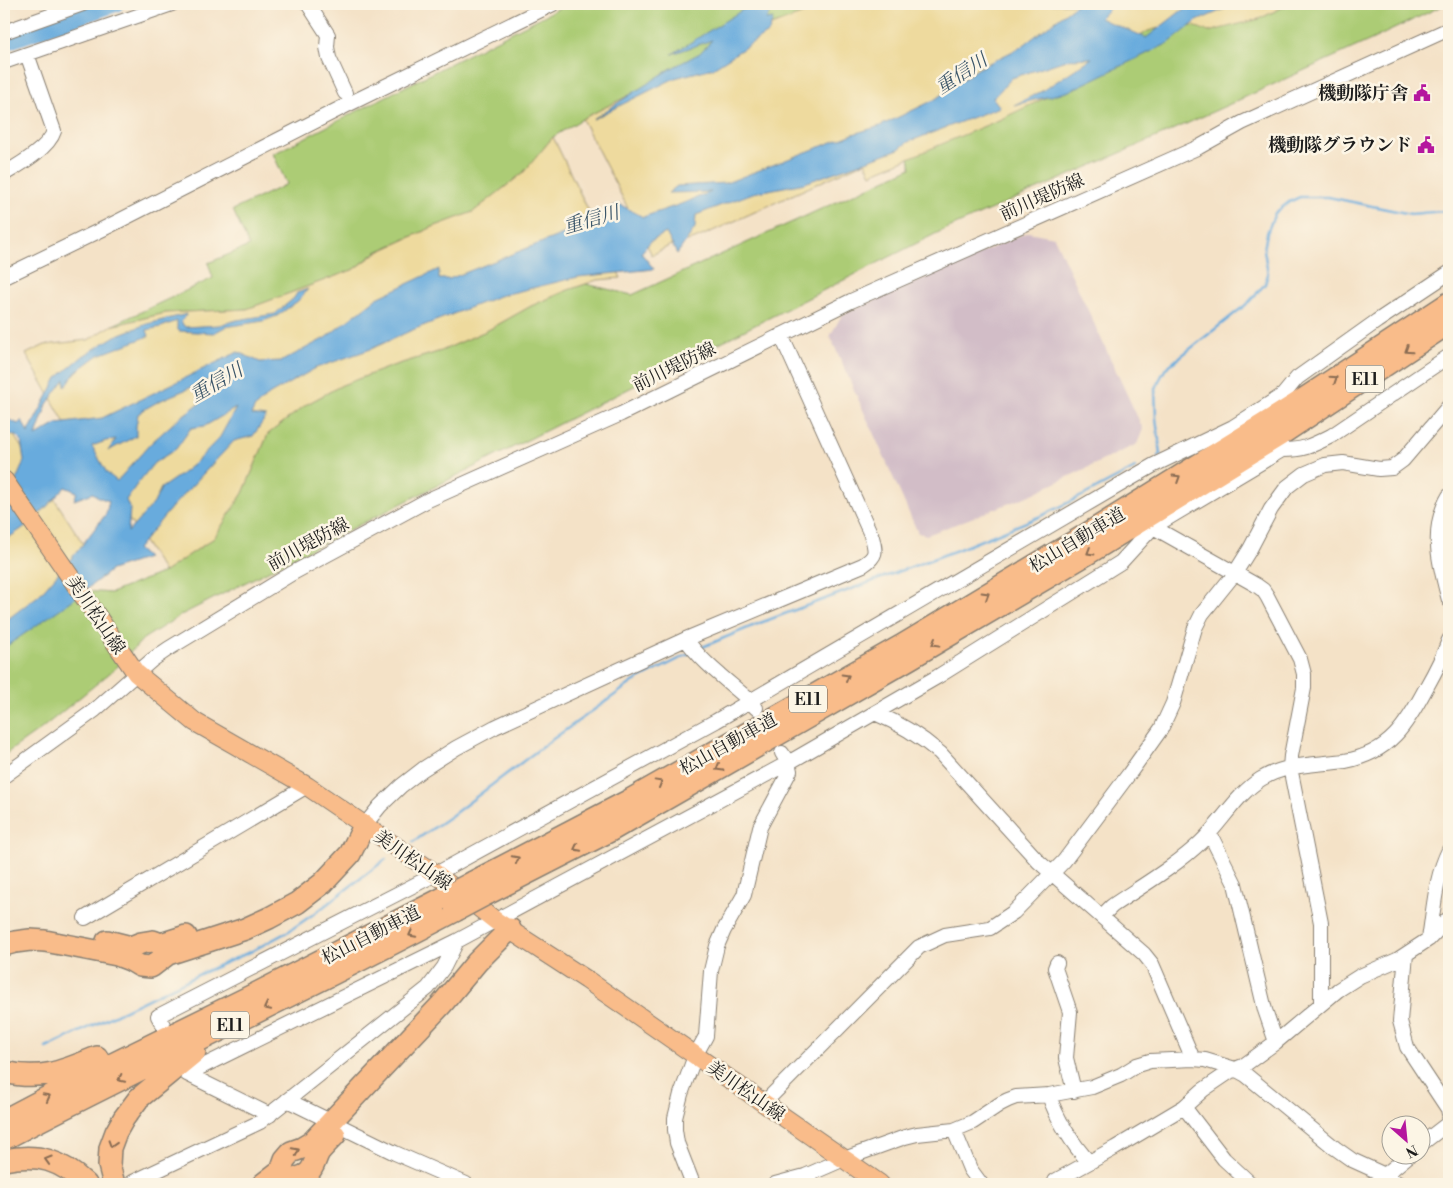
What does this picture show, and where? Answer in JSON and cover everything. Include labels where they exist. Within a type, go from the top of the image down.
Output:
[{"type":"highway","name":"松山自動車道","points":[[4,1120],[78,1080],[258,992],[480,888],[628,801],[901,646],[1136,504],[1293,406],[1449,303]]},
{"type":"highway","name":"松山自動車道","points":[[480,888],[610,831],[909,659],[1280,435],[1449,323]]},
{"type":"highway","points":[[4,931],[32,927],[64,930],[131,947],[153,941],[161,944],[172,941],[258,912],[315,873],[364,826]]},
{"type":"highway","points":[[4,945],[30,940],[45,941],[117,955],[140,966],[151,967],[168,954],[245,929],[297,903],[323,883],[350,854],[364,826]]},
{"type":"highway","name":"松山自動車道","points":[[4,1139],[86,1096],[384,949],[447,905]]},
{"type":"highway","points":[[283,1184],[306,1175],[312,1168],[315,1159],[337,1124],[442,1004],[477,962],[503,925]]},
{"type":"highway","points":[[4,1072],[18,1076],[39,1076],[62,1071],[258,992]]},
{"type":"highway","points":[[124,1183],[109,1165],[110,1148],[124,1118],[139,1098],[231,1024]]},
{"type":"highway","points":[[263,1184],[282,1170],[285,1159],[290,1152],[302,1148],[337,1124]]},
{"type":"highway","points":[[4,1160],[25,1156],[41,1158],[58,1163],[86,1184]]},
{"type":"main road","name":"美川松山線","points":[[4,480],[132,666],[195,722],[307,786],[436,874],[503,925],[587,980],[880,1184]]},
{"type":"street","points":[[4,32],[83,4]]},
{"type":"street","points":[[4,62],[172,4]]},
{"type":"street","points":[[308,4],[328,35],[327,47],[329,58],[345,93]]},
{"type":"street","points":[[4,277],[106,228],[349,104],[553,4]]},
{"type":"street","name":"前川堤防線","points":[[4,776],[95,710],[132,666],[152,660],[291,574],[428,500],[621,414],[851,301],[1199,147],[1242,123],[1449,29]]},
{"type":"street","points":[[4,174],[36,152],[52,136],[54,131],[28,54]]},
{"type":"street","points":[[163,1025],[158,1016],[436,874],[716,721],[753,704],[1128,480],[1154,465],[1233,427],[1283,395],[1297,378],[1449,273]]},
{"type":"street","points":[[364,826],[380,806],[401,786],[456,748],[495,727],[693,648],[870,561],[874,555],[875,548],[872,537],[781,335]]},
{"type":"street","points":[[270,1115],[186,1072],[457,941],[503,925],[785,758],[875,712],[937,677],[1121,562],[1153,527],[1282,450],[1298,450],[1314,445],[1331,436],[1449,356]]},
{"type":"street","points":[[764,1104],[919,947],[945,935],[990,928],[1014,912],[1064,860],[1161,729],[1173,703],[1195,628],[1202,614],[1236,573],[1271,509],[1287,487],[1304,474],[1325,465],[1343,464],[1379,469],[1392,468],[1403,460],[1449,406]]},
{"type":"street","points":[[1449,496],[1444,504],[1438,525],[1437,548],[1449,600]]},
{"type":"street","points":[[1153,527],[1263,590],[1300,659],[1304,674],[1304,688],[1290,756],[1290,767],[1321,923],[1321,1004]]},
{"type":"street","points":[[1102,916],[1112,906],[1193,850],[1210,834],[1248,789],[1274,772],[1290,767],[1346,760],[1366,755],[1384,745],[1399,732],[1411,716],[1444,656],[1449,640]]},
{"type":"street","points":[[693,648],[753,704]]},
{"type":"street","points":[[875,712],[898,723],[926,741],[940,753],[1032,855],[1132,942],[1152,964],[1193,1059]]},
{"type":"street","points":[[692,1184],[677,1143],[675,1118],[681,1094],[706,1036],[711,971],[717,946],[744,895],[760,827],[790,771],[785,758]]},
{"type":"street","points":[[85,918],[307,786]]},
{"type":"street","points":[[1210,834],[1235,884],[1265,1010],[1276,1042]]},
{"type":"street","points":[[1429,939],[1436,884],[1449,850]]},
{"type":"street","points":[[1057,1184],[1055,1181],[1184,1107],[1203,1090],[1236,1068],[1243,1066],[1276,1042],[1338,990],[1360,976],[1397,960],[1429,939],[1449,918]]},
{"type":"street","points":[[124,1183],[260,1122],[270,1115],[428,988],[444,967],[457,941]]},
{"type":"street","points":[[1406,954],[1400,1021],[1406,1047],[1448,1109],[1449,1114]]},
{"type":"street","points":[[1057,963],[1055,968],[1070,1012],[1066,1058],[1074,1091]]},
{"type":"street","points":[[775,1184],[805,1176],[844,1159],[905,1137],[954,1130],[973,1122],[1000,1104],[1016,1097],[1049,1095],[1106,1083],[1137,1065],[1150,1061],[1193,1059],[1236,1068],[1335,1148],[1352,1160],[1385,1175],[1399,1184]]},
{"type":"street","points":[[1049,1095],[1052,1105],[1078,1150],[1089,1162]]},
{"type":"street","points":[[287,1100],[395,1153],[466,1184]]},
{"type":"street","points":[[1184,1107],[1224,1158],[1251,1184]]},
{"type":"street","points":[[1430,1137],[1446,1125],[1449,1120]]},
{"type":"street","points":[[954,1130],[970,1168],[981,1184]]},
{"type":"street","points":[[1372,1184],[1396,1166]]},
{"type":"shaded area","points":[[1028,232],[1054,237],[1143,429],[1137,444],[1028,496],[927,535],[918,533],[830,336],[842,315]]},
{"type":"green space","points":[[567,4],[830,4],[755,32],[582,119],[553,137],[523,173],[473,212],[376,252],[355,269],[247,309],[166,313],[111,326],[213,278],[208,263],[249,246],[233,210],[287,184],[273,154]]},
{"type":"green space","points":[[1289,4],[1446,4],[1175,129],[937,233],[183,614],[143,639],[116,668],[41,729],[4,755],[4,637],[62,589],[111,593],[164,572],[214,538],[243,493],[268,434],[307,404],[342,385],[392,366],[441,351],[488,330],[531,306],[568,290],[586,284],[632,295],[911,168],[909,157],[1001,119],[1113,54],[1148,31],[1166,26],[1185,25],[1199,27],[1259,19]]},
{"type":"sand","points":[[830,4],[1289,4],[1259,19],[1208,32],[1186,25],[1163,27],[1148,31],[1045,98],[1001,119],[871,174],[865,162],[695,239],[671,245],[652,255],[582,119],[755,32]]},
{"type":"sand","points":[[553,137],[621,278],[597,280],[568,290],[531,306],[488,330],[441,351],[392,366],[342,385],[307,404],[268,434],[243,493],[214,538],[164,572],[65,423],[26,354],[45,345],[88,340],[111,326],[166,313],[247,309],[355,269],[376,253],[433,227],[473,212],[523,173]]},
{"type":"sand","points":[[4,420],[98,567],[4,637]]},
{"type":"water","points":[[752,4],[785,4],[770,13],[766,20],[773,19],[769,32],[713,68],[675,78],[593,119],[670,69],[700,53],[712,40],[672,54]]},
{"type":"water","points":[[1077,4],[1114,4],[1100,18],[1146,38],[1190,4],[1236,4],[1197,21],[1169,43],[1067,92],[1014,105],[1042,91],[1092,58],[1069,59],[1012,78],[993,98],[1000,107],[908,142],[899,149],[805,183],[753,193],[696,215],[695,228],[677,254],[666,233],[651,241],[641,253],[654,269],[578,277],[499,296],[410,331],[371,349],[316,368],[270,394],[255,407],[251,415],[266,417],[253,436],[234,441],[172,507],[137,549],[147,558],[111,570],[70,602],[4,648],[4,622],[39,595],[76,553],[106,514],[109,501],[93,493],[74,500],[77,492],[65,487],[30,523],[4,540],[4,491],[17,478],[24,461],[21,440],[8,433],[4,437],[4,424],[10,420],[18,424],[22,420],[28,433],[57,378],[83,356],[115,336],[147,324],[187,314],[181,322],[185,327],[219,325],[275,314],[294,298],[297,293],[308,289],[298,301],[277,316],[263,321],[225,327],[214,333],[179,331],[177,329],[177,321],[147,330],[149,336],[99,355],[76,372],[65,387],[65,379],[47,404],[36,436],[57,424],[102,418],[238,352],[260,362],[282,361],[325,338],[377,298],[439,269],[439,279],[449,279],[601,219],[610,207],[619,204],[643,217],[711,192],[668,193],[677,186],[726,183],[853,134],[880,126],[934,100],[979,68],[1021,47]],"holes":[[[210,379],[229,382],[178,419],[151,443],[117,481],[107,473],[92,446],[116,439],[108,451],[136,436],[138,414],[164,399]],[[236,408],[220,437],[195,463],[161,488],[154,503],[128,532],[130,509],[126,500],[154,463],[176,449],[191,428],[205,426]]]},
{"type":"waterway","points":[[4,43],[116,4]]},
{"type":"waterway","points":[[1158,456],[1161,454],[1156,419],[1155,388],[1166,368],[1248,303],[1265,284],[1268,274],[1264,250],[1267,233],[1275,213],[1289,202],[1300,197],[1328,197],[1411,214],[1449,209]]},
{"type":"waterway","points":[[700,648],[760,623],[957,550],[1041,516],[1135,468]]},
{"type":"waterway","points":[[413,842],[633,682],[691,653]]},
{"type":"waterway","points":[[46,1048],[252,951],[289,931],[386,859]]},
{"type":"place","name":"機動隊庁舎","points":[[1422,93]]},
{"type":"place","name":"機動隊グラウンド","points":[[1426,145]]},
{"type":"water label","name":"重信川","points":[[961,73]]},
{"type":"water label","name":"重信川","points":[[591,219]]},
{"type":"water label","name":"重信川","points":[[216,382]]}]
